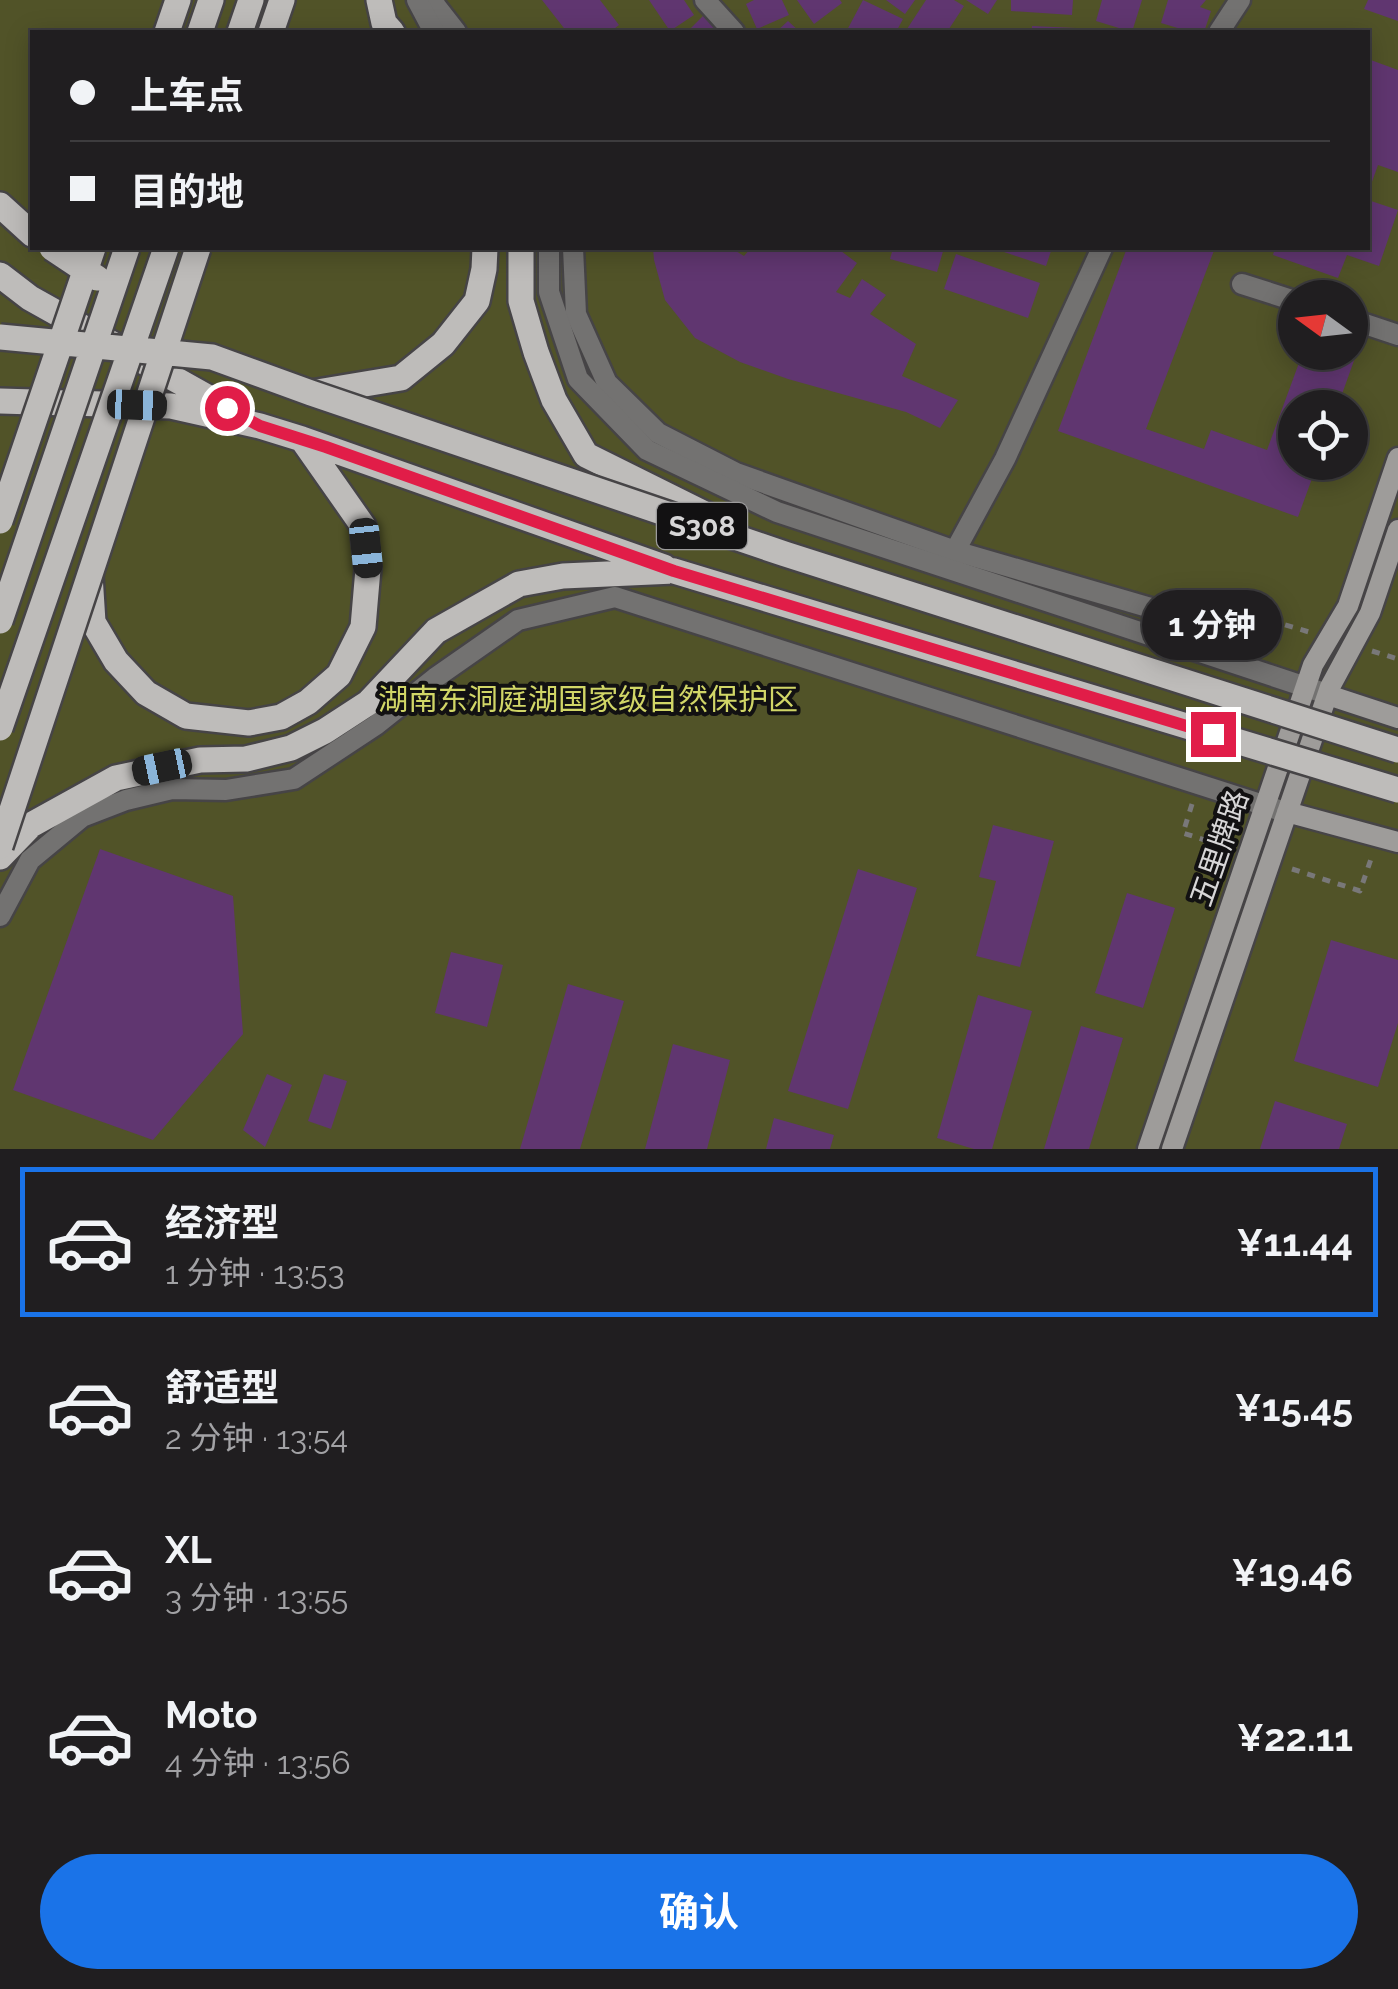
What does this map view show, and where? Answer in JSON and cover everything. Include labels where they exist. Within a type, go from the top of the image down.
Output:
[{"type":"main road","points":[[157,0],[171,18]]},
{"type":"main road","points":[[201,30],[210,0]]},
{"type":"main road","points":[[241,30],[251,0]]},
{"type":"main road","points":[[272,30],[282,0]]},
{"type":"main road","points":[[379,0],[384,23],[390,30]]},
{"type":"main road","points":[[0,205],[30,232]]},
{"type":"main road","points":[[55,250],[212,357]]},
{"type":"main road","points":[[0,521],[92,250]]},
{"type":"main road","points":[[0,621],[126,250]]},
{"type":"main road","points":[[0,728],[165,250]]},
{"type":"main road","points":[[0,846],[197,250]]},
{"type":"main road","points":[[311,393],[401,378],[443,344],[476,301],[485,250]]},
{"type":"main road","points":[[522,250],[521,301],[536,352],[554,400],[586,455],[785,554]]},
{"type":"main road","points":[[0,274],[30,298],[260,426]]},
{"type":"main road","name":"S308","points":[[0,336],[212,357],[785,554],[1398,750]]},
{"type":"main road","name":"S308","points":[[0,401],[171,406],[260,426],[674,571],[1398,790]]},
{"type":"main road","points":[[90,575],[94,622],[116,660],[146,693],[186,716],[250,723],[282,717],[308,702],[339,676],[363,626],[368,569],[363,526],[302,439]]},
{"type":"main road","name":"五里牌路","points":[[1148,1149],[1312,665],[1348,606],[1398,458]]},
{"type":"main road","name":"五里牌路","points":[[1172,1149],[1329,691],[1370,613],[1398,530]]},
{"type":"main road","points":[[0,857],[31,825],[116,778],[200,760],[246,759],[290,748],[325,731],[368,702],[436,631],[518,584],[563,576],[674,571]]},
{"type":"main road","points":[[1329,691],[1398,718]]},
{"type":"main road","points":[[1287,812],[1388,840]]},
{"type":"street","points":[[417,0],[433,30]]},
{"type":"street","points":[[434,0],[454,30]]},
{"type":"street","points":[[705,0],[732,30]]},
{"type":"street","points":[[1220,30],[1240,0]]},
{"type":"street","points":[[549,250],[549,292],[578,379],[647,450],[777,512],[1206,624]]},
{"type":"street","points":[[573,250],[576,314],[607,383],[658,433],[736,473],[950,560],[1305,686],[1329,691]]},
{"type":"street","points":[[950,560],[1006,459],[1101,250]]},
{"type":"street","points":[[1242,284],[1278,296]]},
{"type":"street","points":[[1368,325],[1398,335]]},
{"type":"street","points":[[0,916],[30,860],[82,817],[126,800],[172,790],[226,790],[294,779],[376,725],[518,620],[616,598],[1287,812]]},
{"type":"path","points":[[1183,833],[1248,855]]},
{"type":"path","points":[[1270,862],[1360,891],[1388,840]]},
{"type":"green space","name":"湖南东洞庭湖国家级自然保护区","points":[[0,0],[1398,0],[1398,1149],[0,1149]]},
{"type":"building","points":[[542,0],[600,0],[619,25],[613,30],[565,30]]},
{"type":"building","points":[[649,0],[684,0],[694,15],[669,30]]},
{"type":"building","points":[[754,0],[782,0],[789,15],[757,29],[746,4]]},
{"type":"building","points":[[797,0],[840,0],[842,3],[814,24]]},
{"type":"building","points":[[863,0],[903,19],[897,30],[847,30]]},
{"type":"building","points":[[886,0],[915,0],[905,14]]},
{"type":"building","points":[[926,0],[954,0],[964,6],[948,30],[906,30]]},
{"type":"building","points":[[966,0],[997,0],[988,14]]},
{"type":"building","points":[[1011,0],[1073,0],[1072,15],[1011,11]]},
{"type":"building","points":[[1102,0],[1142,0],[1133,30],[1096,21]]},
{"type":"building","points":[[1168,0],[1206,0],[1200,7],[1211,11],[1205,30],[1184,30],[1161,23]]},
{"type":"building","points":[[1368,0],[1398,0],[1398,21],[1364,9]]},
{"type":"building","points":[[704,15],[719,30],[689,30]]},
{"type":"building","points":[[788,21],[798,30],[778,30]]},
{"type":"building","points":[[1032,26],[1076,28],[1076,30],[1032,30]]},
{"type":"building","points":[[1370,60],[1398,70],[1398,172],[1378,165],[1370,187]]},
{"type":"building","points":[[1370,201],[1398,210],[1379,266],[1347,255],[1338,278],[1273,255],[1274,250],[1370,250]]},
{"type":"building","points":[[653,250],[734,250],[744,256],[749,250],[840,250],[857,263],[836,292],[850,298],[862,279],[886,295],[870,314],[916,344],[902,376],[958,400],[940,428],[906,412],[740,362],[695,338],[665,300]]},
{"type":"building","points":[[892,250],[943,250],[937,272],[890,259]]},
{"type":"building","points":[[998,250],[1051,250],[1046,266]]},
{"type":"building","points":[[1126,250],[1214,250],[1146,429],[1204,449],[1211,430],[1267,450],[1278,420],[1278,480],[1311,480],[1298,517],[1058,431]]},
{"type":"building","points":[[956,254],[1040,283],[1028,318],[944,289]]},
{"type":"building","points":[[1296,370],[1351,370],[1343,390],[1289,390]]},
{"type":"building","points":[[993,825],[1054,841],[1020,967],[976,956],[996,881],[979,877]]},
{"type":"building","points":[[100,849],[233,896],[243,1034],[153,1140],[13,1090]]},
{"type":"building","points":[[858,869],[917,888],[848,1109],[788,1091]]},
{"type":"building","points":[[1127,893],[1175,908],[1143,1008],[1095,993]]},
{"type":"building","points":[[1331,940],[1398,960],[1398,1023],[1378,1087],[1294,1061]]},
{"type":"building","points":[[451,952],[503,965],[487,1027],[435,1013]]},
{"type":"building","points":[[568,984],[624,1001],[580,1149],[520,1149]]},
{"type":"building","points":[[978,995],[1032,1011],[992,1149],[974,1149],[937,1138]]},
{"type":"building","points":[[1081,1026],[1123,1038],[1089,1149],[1044,1149]]},
{"type":"building","points":[[673,1044],[730,1060],[707,1149],[645,1149]]},
{"type":"building","points":[[267,1074],[292,1085],[265,1147],[243,1130]]},
{"type":"building","points":[[324,1074],[347,1081],[331,1129],[308,1121]]},
{"type":"building","points":[[1275,1101],[1347,1124],[1339,1149],[1260,1149]]},
{"type":"building","points":[[774,1118],[834,1135],[830,1149],[766,1149]]},
{"type":"route","points":[[227,408],[260,426],[674,571],[1213,734]]}]
